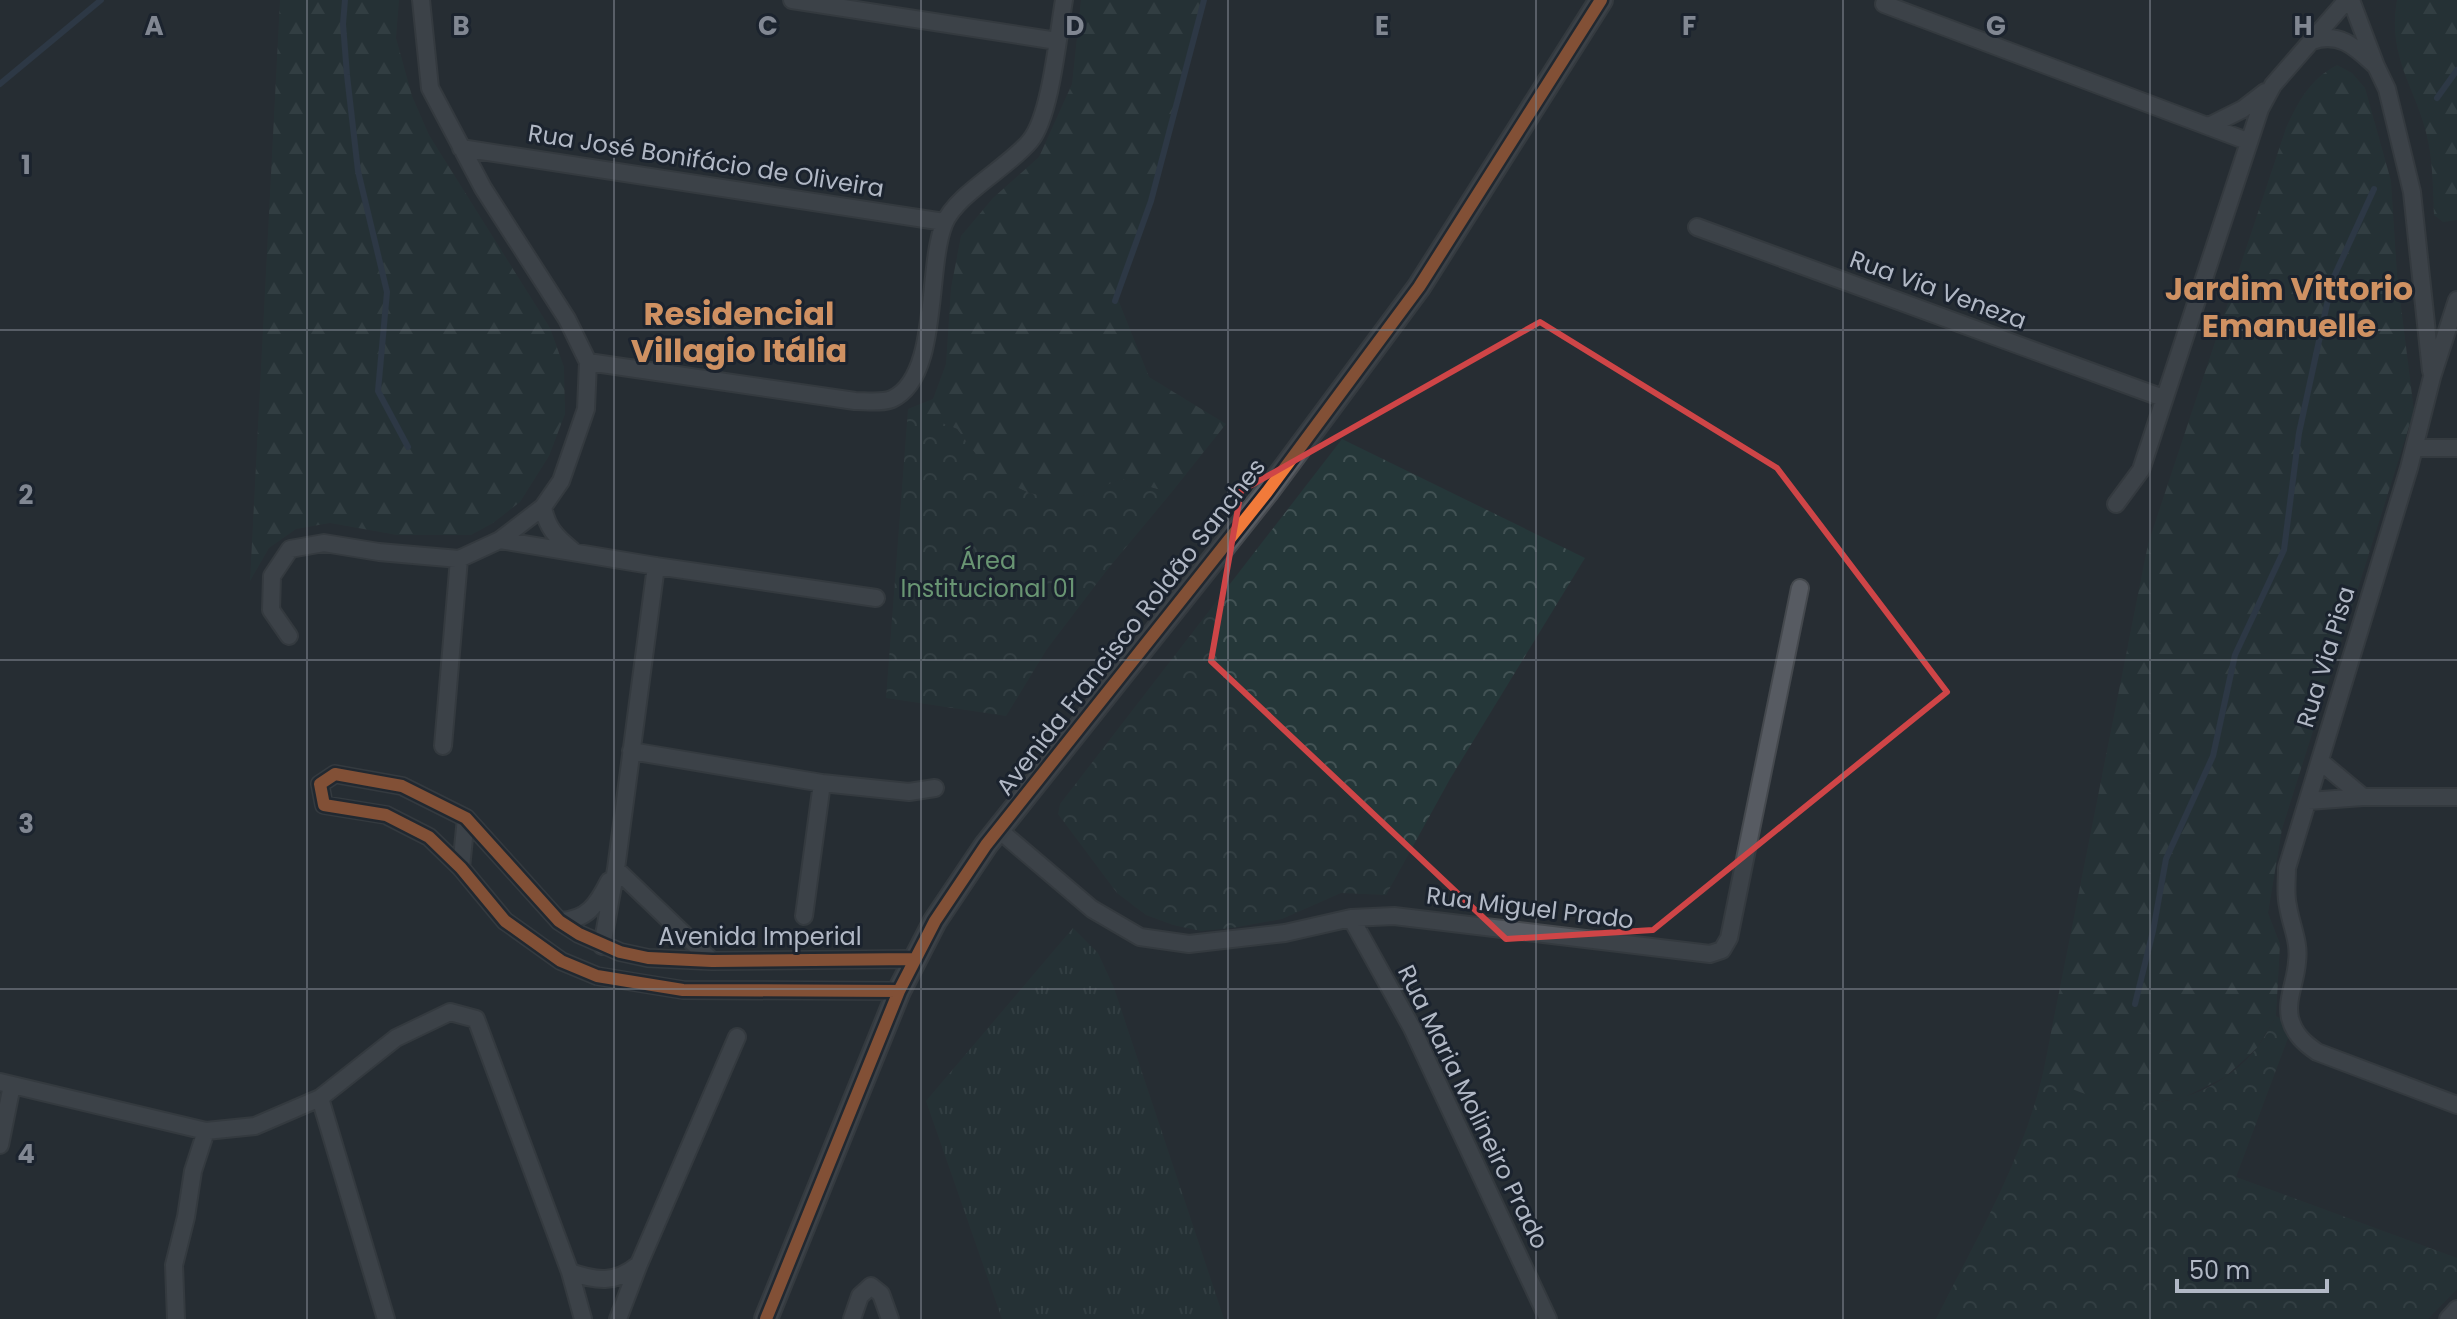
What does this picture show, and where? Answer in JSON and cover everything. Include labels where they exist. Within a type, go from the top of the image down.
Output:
[{"type":"street","points":[[289,636],[271,610],[272,576],[290,549],[324,543],[379,552],[459,559],[500,540],[543,507],[561,481],[586,409],[588,362],[567,319],[483,188],[430,88],[421,0]]},
{"type":"street","points":[[792,0],[1057,41]]},
{"type":"street","points":[[588,362],[855,401],[891,400],[913,381],[927,336],[935,261],[944,222],[967,196],[1014,158],[1033,137],[1044,113],[1064,0]]},
{"type":"street","name":"Avenida Francisco Roldão Sanches","points":[[766,1319],[899,991],[935,921],[999,830],[1267,492],[1419,287],[1601,0]]},
{"type":"street","points":[[2209,126],[2243,109],[2273,85],[2349,0],[2387,89],[2412,192],[2432,377]]},
{"type":"street","points":[[1884,4],[2247,141]]},
{"type":"street","points":[[2312,41],[2325,36],[2346,42],[2376,66]]},
{"type":"street","points":[[2116,504],[2141,470],[2247,141],[2273,85]]},
{"type":"street","name":"Rua José Bonifácio de Oliveira","points":[[461,148],[944,222]]},
{"type":"street","name":"Rua Via Veneza","points":[[1697,227],[2163,398]]},
{"type":"street","name":"Rua Via Pisa","points":[[2457,300],[2287,868],[2288,907],[2296,933],[2298,960],[2289,1001],[2295,1031],[2304,1043],[2317,1052],[2457,1105]]},
{"type":"street","points":[[2414,448],[2457,448]]},
{"type":"street","points":[[543,507],[546,523],[555,537],[573,551]]},
{"type":"street","points":[[500,540],[876,598]]},
{"type":"street","points":[[443,746],[459,559]]},
{"type":"street","points":[[602,946],[616,869],[656,566]]},
{"type":"street","name":"Rua Miguel Prado","points":[[999,830],[1092,909],[1140,937],[1189,944],[1285,933],[1351,918],[1394,916],[1710,954],[1722,950],[1729,938],[1800,588]]},
{"type":"street","points":[[631,751],[822,783],[909,792],[935,788]]},
{"type":"street","points":[[2320,761],[2363,797]]},
{"type":"street","name":"Avenida Imperial","points":[[899,991],[683,990],[597,976],[561,961],[505,921],[461,868],[429,837],[386,815],[324,805],[320,784],[335,774],[402,786],[466,818],[559,921],[602,946],[648,958],[712,961],[915,959]]},
{"type":"street","points":[[804,916],[822,783]]},
{"type":"street","points":[[2308,801],[2363,797],[2457,797]]},
{"type":"street","points":[[461,868],[466,818]]},
{"type":"street","points":[[559,921],[577,920],[587,913],[602,896],[616,869]]},
{"type":"street","points":[[616,869],[712,961]]},
{"type":"street","name":"Rua Maria Molineiro Prado","points":[[1351,918],[1412,1028],[1548,1319]]},
{"type":"street","points":[[0,1145],[6,1083],[206,1131],[255,1126],[320,1098],[396,1038],[450,1012],[476,1019],[570,1272],[583,1319]]},
{"type":"street","points":[[618,1319],[737,1037]]},
{"type":"street","points":[[320,1098],[386,1319]]},
{"type":"street","points":[[176,1319],[174,1265],[193,1171],[206,1131]]},
{"type":"street","points":[[570,1272],[592,1280],[609,1280],[626,1275],[639,1264]]},
{"type":"street","points":[[852,1319],[860,1296],[871,1286],[881,1294],[890,1319]]},
{"type":"street","points":[[2448,1319],[2457,1309]]},
{"type":"highlighted area","points":[[1540,322],[1777,468],[1947,692],[1653,930],[1506,939],[1211,661],[1241,491]]},
{"type":"green space","points":[[280,0],[399,0],[396,38],[412,96],[429,135],[550,328],[564,367],[565,414],[549,456],[520,502],[471,535],[397,535],[330,523],[296,529],[269,548],[250,581]]},
{"type":"green space","points":[[1081,0],[1204,0],[1151,201],[1117,297],[1149,377],[1226,424],[1171,493],[1121,479],[1071,501],[1029,493],[992,476],[957,429],[908,409],[933,399],[946,364],[951,288],[961,236],[993,198],[1039,157],[1072,84]]},
{"type":"green space","points":[[2397,0],[2457,0],[2457,220],[2443,222],[2434,215],[2425,127],[2396,41]]},
{"type":"green space","points":[[2337,65],[2352,73],[2365,88],[2391,181],[2397,274],[2414,411],[2282,829],[2268,913],[2280,944],[2276,1016],[2257,1048],[2225,1077],[2185,1097],[2143,1105],[2100,1100],[2063,1087],[2043,1073],[2148,544],[2286,128],[2312,84]]},
{"type":"green space","name":"Área Institucional 01","points":[[908,409],[957,429],[992,476],[1029,493],[1071,501],[1121,479],[1171,493],[1047,649],[1006,716],[886,698]]},
{"type":"green space","points":[[1342,439],[1585,558],[1450,779],[1386,895],[1341,893],[1282,919],[1201,931],[1146,915],[1117,893],[1058,814],[1060,804]]},
{"type":"green space","points":[[1073,928],[1098,953],[1114,988],[1224,1319],[1002,1319],[926,1101]]},
{"type":"green space","points":[[2276,1016],[2283,1020],[2288,1038],[2236,1177],[2457,1258],[2457,1289],[2428,1319],[1936,1319],[2011,1168],[2043,1073],[2069,1088],[2097,1098],[2126,1103],[2183,1097],[2210,1086],[2235,1070],[2257,1048]]},
{"type":"waterway","points":[[0,84],[101,0]]},
{"type":"waterway","points":[[345,0],[343,24],[358,171],[387,292],[378,391],[408,447]]},
{"type":"waterway","points":[[1115,301],[1151,201],[1204,0]]},
{"type":"waterway","points":[[2437,98],[2457,70]]},
{"type":"waterway","points":[[2135,1004],[2166,859],[2213,756],[2235,655],[2284,550],[2299,433],[2332,281],[2374,189]]},
{"type":"cycle path","points":[[766,1319],[899,991],[935,921],[986,845],[1267,492],[1419,287],[1601,0]]},
{"type":"cycle path","points":[[899,991],[683,990],[597,976],[561,961],[505,921],[461,868],[429,837],[386,815],[324,805],[320,784],[335,774],[402,786],[466,818],[559,921],[579,934],[620,952],[648,958],[712,961],[915,959]]},
{"type":"district","name":"Jardim Vittorio Emanuelle","points":[[2289,308]]},
{"type":"district","name":"Residencial Villagio Itália","points":[[739,332]]}]
